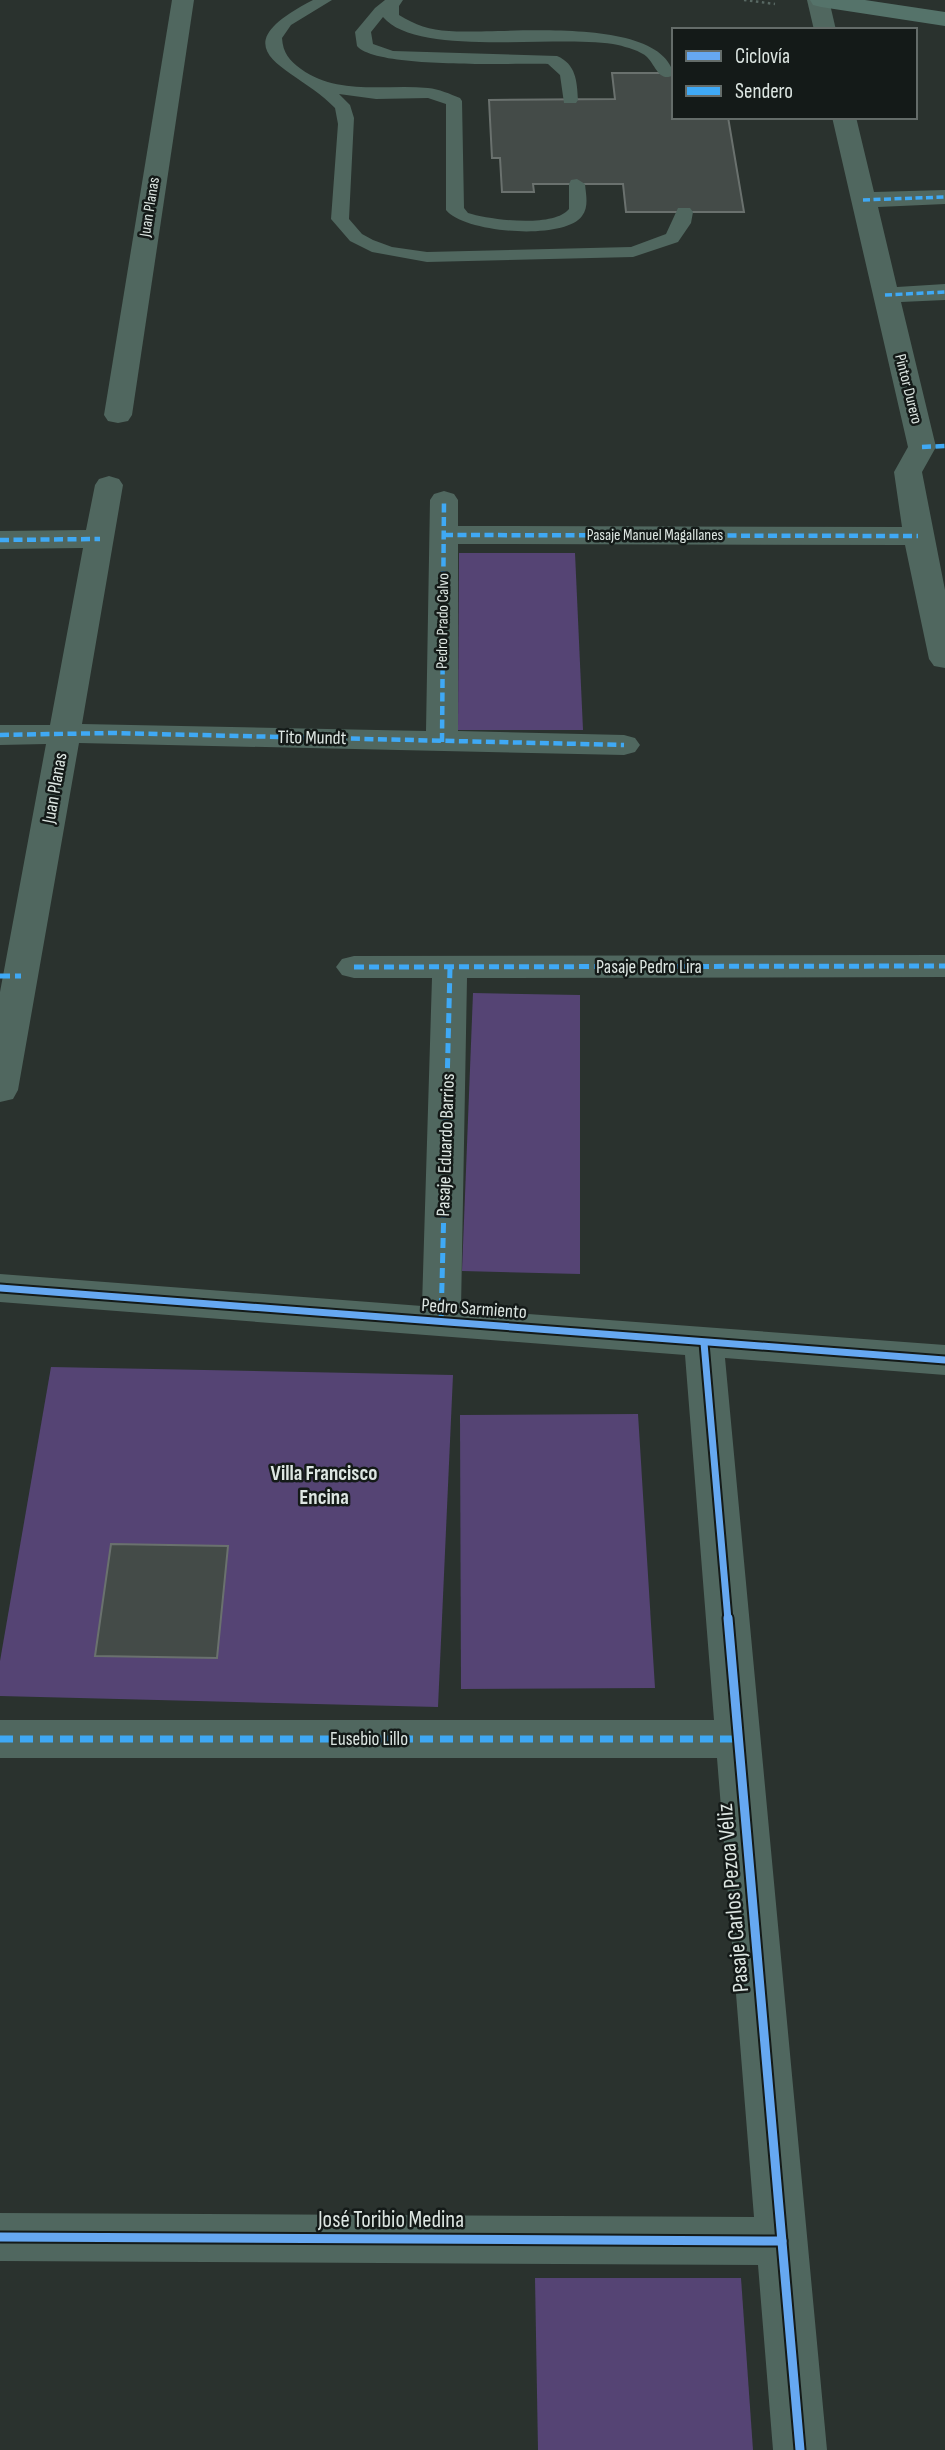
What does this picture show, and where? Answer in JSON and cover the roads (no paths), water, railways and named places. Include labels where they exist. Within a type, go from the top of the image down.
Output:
[{"type":"main road","points":[[820,0],[945,19]]},
{"type":"street","name":"Juan Planas","points":[[118,415],[183,0]]},
{"type":"street","points":[[820,0],[825,28]]},
{"type":"street","name":"Pintor Durero","points":[[844,119],[885,295],[934,447],[908,471],[918,536],[944,654]]},
{"type":"street","points":[[863,200],[945,197]]},
{"type":"street","points":[[885,295],[945,292]]},
{"type":"street","name":"Juan Planas","points":[[0,1090],[10,976],[65,734],[109,485]]},
{"type":"street","name":"Pedro Prado Calvo","points":[[442,742],[444,499]]},
{"type":"street","name":"Pasaje Manuel Magallanes","points":[[444,535],[918,536]]},
{"type":"street","points":[[0,540],[100,539]]},
{"type":"street","name":"Tito Mundt","points":[[0,735],[112,733],[624,745]]},
{"type":"street","name":"Pasaje Pedro Lira","points":[[354,967],[945,966]]},
{"type":"street","name":"Pasaje Eduardo Barrios","points":[[441,1322],[450,968]]},
{"type":"street","name":"Pedro Sarmiento","points":[[0,1288],[945,1360]]},
{"type":"street","name":"Pasaje Carlos Pezoa Véliz","points":[[704,1343],[800,2450]]},
{"type":"street","name":"Eusebio Lillo","points":[[0,1739],[739,1739]]},
{"type":"street","name":"José Toribio Medina","points":[[0,2237],[782,2241]]},
{"type":"lane","points":[[324,0],[284,23],[275,33],[274,43],[284,63],[294,73],[338,101],[346,116],[340,219],[352,235],[382,250],[427,257],[624,253],[648,249],[672,238],[682,223],[684,212]]},
{"type":"lane","points":[[395,0],[367,25],[363,32],[365,46],[372,51],[393,56],[533,57],[558,61],[568,71],[570,100]]},
{"type":"lane","points":[[395,0],[391,6],[391,17],[400,26],[412,30],[449,35],[605,38],[646,49],[658,56],[667,73]]},
{"type":"lane","points":[[401,93],[450,57]]},
{"type":"lane","points":[[319,87],[350,92],[439,94],[454,101],[455,210],[463,219],[488,224],[542,224],[567,220],[578,208],[577,184]]},
{"type":"district","name":"Villa Francisco Encina","points":[[324,1485]]}]
